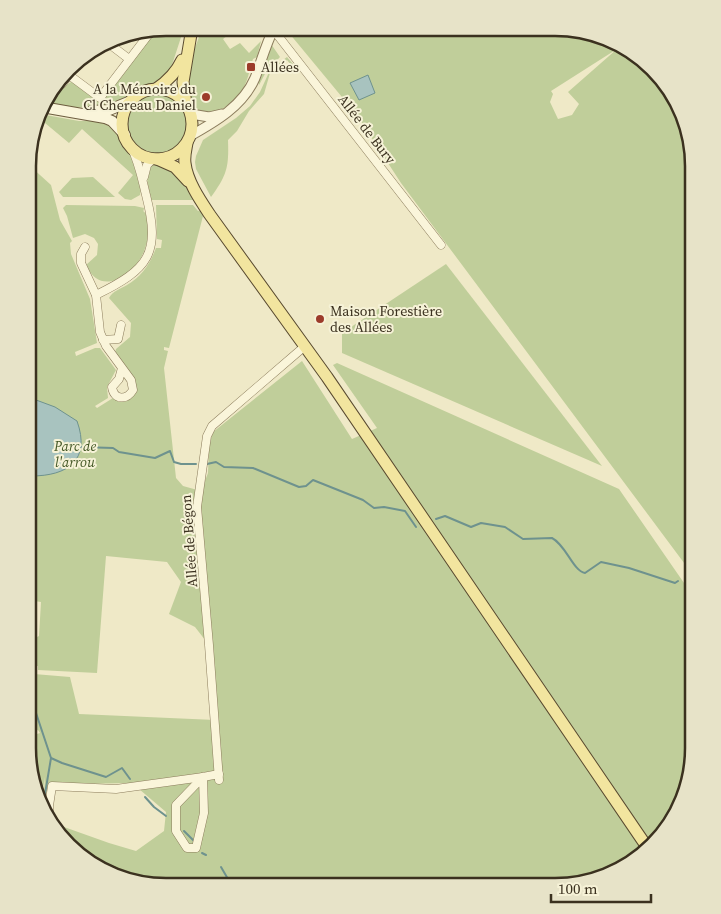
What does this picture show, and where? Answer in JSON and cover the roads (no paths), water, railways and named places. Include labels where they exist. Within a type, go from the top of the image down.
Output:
[{"type":"main road","points":[[190,36],[183,82],[192,122],[185,161],[189,176],[197,193],[216,225],[305,346],[644,843]]},
{"type":"main road","points":[[156,89],[177,71],[189,44]]},
{"type":"main road","points":[[78,112],[109,110],[131,101],[142,92],[156,89],[163,89],[176,94],[188,109]]},
{"type":"main road","points":[[125,135],[123,117],[131,101]]},
{"type":"main road","points":[[50,108],[105,118],[112,122],[125,135],[131,147],[142,155],[155,158],[175,167],[197,193]]},
{"type":"main road","points":[[155,158],[174,155],[188,140]]},
{"type":"street","points":[[188,140],[220,119],[250,89],[270,36]]},
{"type":"street","name":"Allée de Bury","points":[[279,36],[441,245]]},
{"type":"street","points":[[72,76],[100,98],[146,38]]},
{"type":"street","points":[[114,47],[129,59]]},
{"type":"street","points":[[188,109],[215,116],[231,109]]},
{"type":"street","points":[[96,294],[121,282],[139,269],[152,246],[153,224],[145,189],[131,147]]},
{"type":"street","points":[[145,189],[146,165],[155,158]]},
{"type":"street","points":[[85,247],[81,254],[81,264],[96,294],[100,332],[103,340],[122,368]]},
{"type":"street","points":[[103,340],[118,339],[121,325]]},
{"type":"street","name":"Allée de Bégon","points":[[203,777],[219,777],[210,645],[197,507],[206,436],[212,426],[305,346]]},
{"type":"street","points":[[203,777],[204,813],[196,848],[187,848],[176,831],[176,804],[203,777]]},
{"type":"street","points":[[49,804],[52,786],[116,789],[203,777]]},
{"type":"water","points":[[368,75],[375,93],[359,100],[350,83]]},
{"type":"water","points":[[36,400],[55,407],[77,421],[81,435],[81,446],[78,456],[73,463],[66,469],[36,476]]},
{"type":"waterway","points":[[81,447],[113,448],[119,452],[155,458],[170,451],[174,462],[196,464]]},
{"type":"waterway","points":[[207,464],[216,462],[224,467],[253,468],[299,487],[306,486],[313,480],[363,500],[374,508],[384,507],[405,511],[416,527]]},
{"type":"waterway","points":[[436,519],[445,516],[471,527],[481,523],[505,527],[523,539],[552,538],[557,541],[577,568],[585,573],[601,562],[629,568],[675,583],[678,581]]},
{"type":"waterway","points":[[36,713],[51,758],[45,795]]},
{"type":"waterway","points":[[51,758],[106,777],[122,768],[130,779]]},
{"type":"waterway","points":[[145,797],[166,816]]},
{"type":"waterway","points":[[184,831],[195,842]]},
{"type":"waterway","points":[[202,853],[206,855]]},
{"type":"waterway","points":[[221,867],[227,877]]},
{"type":"place","name":"Allées","points":[[251,67]]},
{"type":"place","name":"A la Mémoire du Cl Chereau Daniel","points":[[206,97]]},
{"type":"place","name":"Maison Forestière des Allées","points":[[320,319]]},
{"type":"park label","name":"Parc de l'arrou","points":[[75,454]]}]
